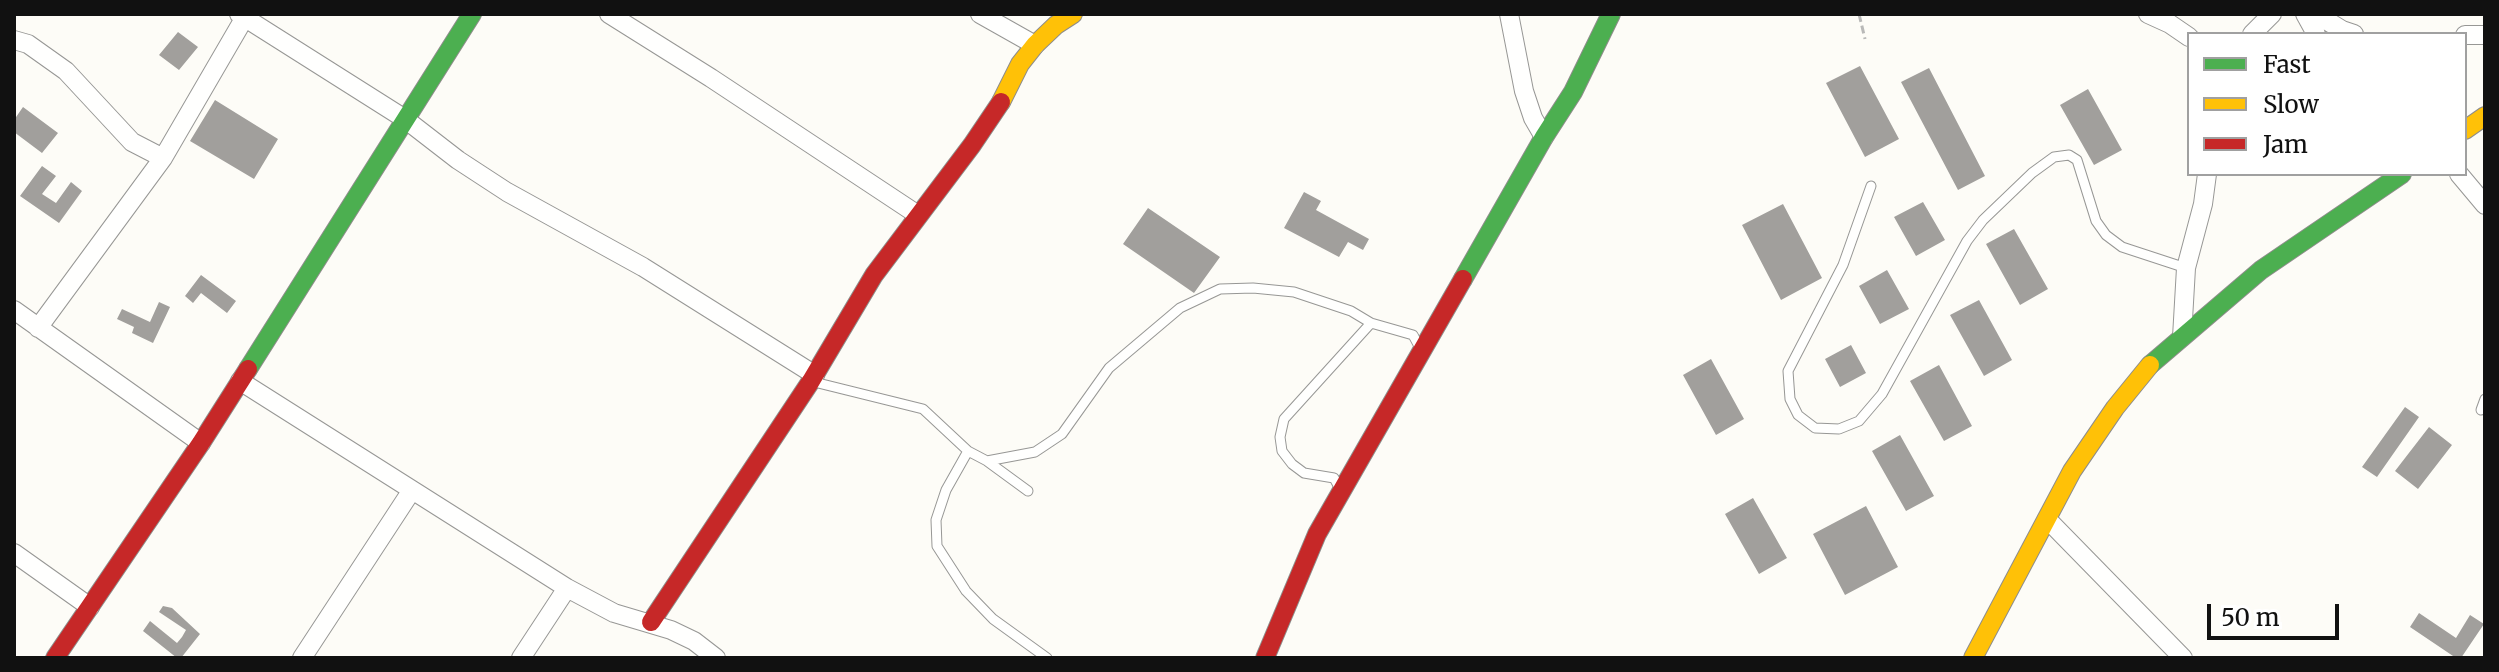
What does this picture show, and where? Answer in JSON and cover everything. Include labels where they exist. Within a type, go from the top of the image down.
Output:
[{"type":"street","points":[[55,658],[201,443],[472,14]]},
{"type":"street","points":[[609,14],[918,215]]},
{"type":"street","points":[[980,14],[1035,45]]},
{"type":"street","points":[[651,622],[813,378],[874,275],[998,108],[1020,64],[1056,25],[1073,14]]},
{"type":"street","points":[[1509,14],[1524,91],[1533,118],[1544,137]]},
{"type":"street","points":[[1265,658],[1317,534],[1340,490],[1573,92],[1611,14]]},
{"type":"street","points":[[2148,14],[2167,19],[2187,35]]},
{"type":"street","points":[[2254,32],[2272,14]]},
{"type":"street","points":[[2305,14],[2315,32]]},
{"type":"street","points":[[2316,14],[2348,32]]},
{"type":"street","points":[[38,328],[163,158],[242,16],[405,119],[458,160],[507,192],[643,267],[813,378]]},
{"type":"street","points":[[14,40],[28,44],[59,64],[132,142],[163,158]]},
{"type":"street","points":[[2467,129],[2485,116]]},
{"type":"street","points":[[2182,337],[2186,268],[2203,204],[2207,176]]},
{"type":"street","points":[[1973,658],[2072,471],[2144,371],[2261,270],[2399,176]]},
{"type":"street","points":[[2461,176],[2485,205]]},
{"type":"street","points":[[14,310],[201,443]]},
{"type":"street","points":[[240,381],[567,588],[614,613],[651,622],[694,641],[709,655]]},
{"type":"street","points":[[302,658],[412,490]]},
{"type":"street","points":[[2047,519],[2183,658]]},
{"type":"street","points":[[14,553],[90,607]]},
{"type":"street","points":[[521,658],[567,588]]},
{"type":"lane","points":[[1871,186],[1843,265],[1788,371],[1790,399],[1798,415],[1815,428],[1839,429],[1859,421],[1882,394],[1967,241],[1983,220],[2032,173],[2054,157],[2069,155],[2077,160],[2096,221],[2106,235],[2122,247],[2186,268]]},
{"type":"lane","points":[[987,461],[1035,452],[1062,434],[1109,368],[1180,308],[1220,289],[1294,292],[1351,311],[1371,323],[1413,335],[1421,351]]},
{"type":"lane","points":[[1340,490],[1334,478],[1304,473],[1292,464],[1282,451],[1280,437],[1284,419],[1371,323]]},
{"type":"lane","points":[[813,378],[923,409],[968,451],[1028,491]]},
{"type":"lane","points":[[2481,410],[2485,399]]},
{"type":"lane","points":[[968,451],[946,490],[936,520],[937,546],[966,591],[993,619],[1047,658]]},
{"type":"path","points":[[1859,14],[1865,39]]},
{"type":"building","points":[[178,32],[198,47],[179,70],[159,55]]},
{"type":"building","points":[[1860,66],[1899,139],[1865,157],[1826,83]]},
{"type":"building","points":[[1929,68],[1985,176],[1958,190],[1901,82]]},
{"type":"building","points":[[2088,89],[2122,150],[2094,165],[2060,105]]},
{"type":"building","points":[[215,100],[278,139],[254,179],[190,141]]},
{"type":"building","points":[[23,107],[58,133],[42,153],[14,132],[14,120]]},
{"type":"building","points":[[42,166],[56,176],[42,194],[56,203],[71,182],[82,191],[59,223],[20,196]]},
{"type":"building","points":[[1304,192],[1321,201],[1316,210],[1369,239],[1363,250],[1348,242],[1339,257],[1284,228]]},
{"type":"building","points":[[1923,202],[1945,240],[1916,256],[1894,217]]},
{"type":"building","points":[[1783,204],[1822,278],[1781,300],[1742,225]]},
{"type":"building","points":[[1148,208],[1220,257],[1194,293],[1123,244]]},
{"type":"building","points":[[2014,229],[2048,289],[2020,305],[1986,244]]},
{"type":"building","points":[[1887,270],[1909,309],[1880,324],[1859,286]]},
{"type":"building","points":[[201,275],[236,301],[227,313],[201,293],[193,303],[185,296]]},
{"type":"building","points":[[1979,300],[2012,360],[1984,376],[1950,315]]},
{"type":"building","points":[[159,302],[170,307],[153,343],[132,333],[134,327],[117,319],[122,309],[150,322]]},
{"type":"building","points":[[1851,345],[1866,373],[1840,387],[1825,359]]},
{"type":"building","points":[[1711,359],[1744,419],[1716,435],[1683,375]]},
{"type":"building","points":[[1939,365],[1972,426],[1944,441],[1910,381]]},
{"type":"building","points":[[2405,407],[2419,417],[2377,477],[2362,467]]},
{"type":"building","points":[[2429,427],[2452,445],[2418,489],[2395,471]]},
{"type":"building","points":[[1900,435],[1934,496],[1906,511],[1872,451]]},
{"type":"building","points":[[1753,498],[1787,558],[1759,574],[1725,514]]},
{"type":"building","points":[[1866,506],[1898,567],[1845,595],[1813,534]]},
{"type":"building","points":[[163,606],[172,608],[200,634],[181,658],[143,631],[150,621],[177,643],[182,637],[186,630],[159,612]]},
{"type":"building","points":[[2419,613],[2456,638],[2470,615],[2484,624],[2461,658],[2456,658],[2410,627]]},
{"type":"traffic: fast","points":[[248,369],[472,14]]},
{"type":"traffic: fast","points":[[1463,279],[1573,92],[1611,14]]},
{"type":"traffic: fast","points":[[2150,365],[2261,270],[2399,176]]},
{"type":"traffic: slow","points":[[1001,102],[1020,64],[1035,45],[1073,14]]},
{"type":"traffic: slow","points":[[2467,129],[2485,116]]},
{"type":"traffic: slow","points":[[1973,658],[2072,471],[2115,408],[2150,365]]},
{"type":"traffic: jam","points":[[651,622],[811,381],[874,275],[1001,102]]},
{"type":"traffic: jam","points":[[1265,658],[1317,534],[1463,279]]},
{"type":"traffic: jam","points":[[55,658],[248,369]]}]
